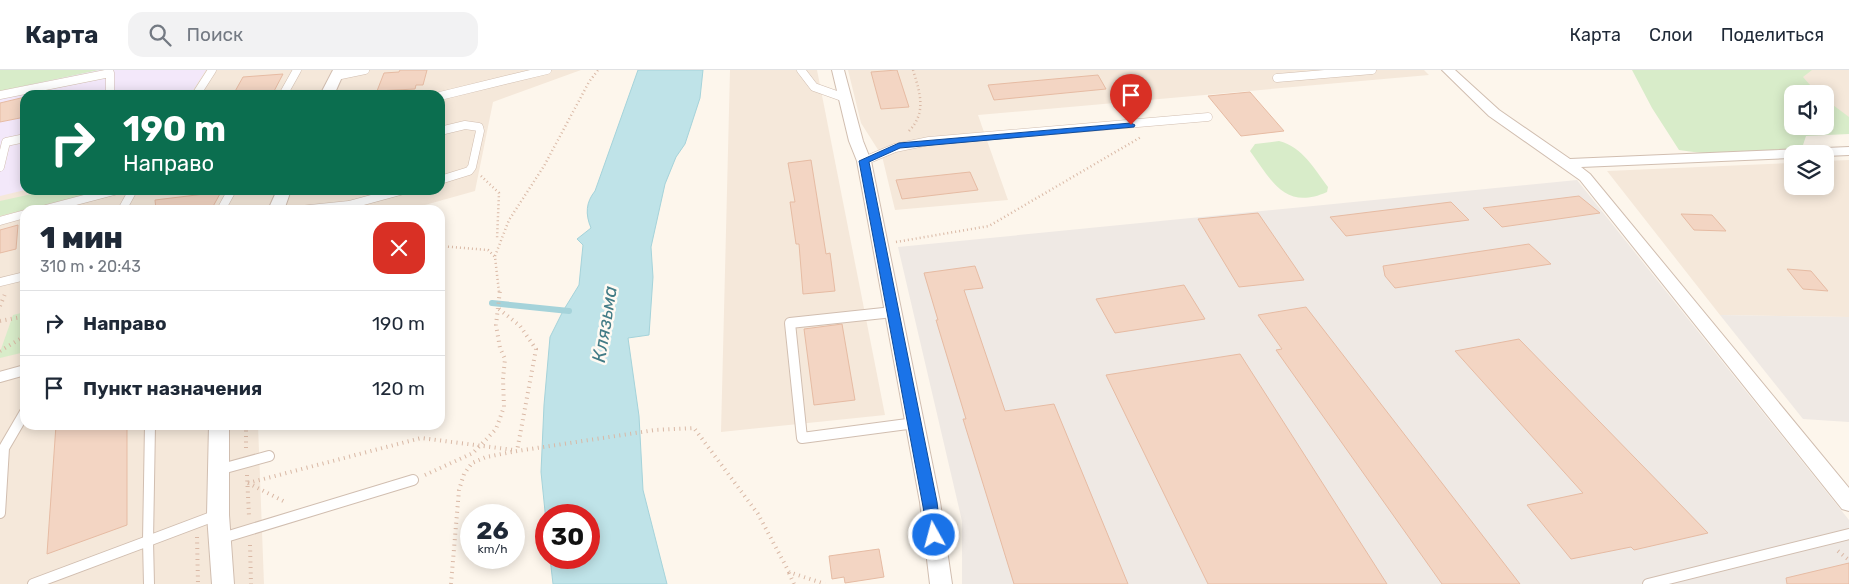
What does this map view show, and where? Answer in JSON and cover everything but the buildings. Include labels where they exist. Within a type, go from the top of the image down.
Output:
[{"type":"street","points":[[838,70],[856,141],[864,161],[930,502],[941,584]]},
{"type":"street","points":[[1448,70],[1494,113],[1585,177],[1849,503]]},
{"type":"street","points":[[329,90],[337,73]]},
{"type":"street","points":[[1566,164],[1849,150]]},
{"type":"street","points":[[219,430],[218,515],[223,584]]},
{"type":"lane","points":[[199,90],[212,70],[220,70]]},
{"type":"lane","points":[[286,90],[297,70]]},
{"type":"lane","points":[[337,73],[364,70]]},
{"type":"lane","points":[[445,95],[547,70]]},
{"type":"lane","points":[[801,70],[804,78],[814,89],[845,98]]},
{"type":"lane","points":[[1277,78],[1372,70]]},
{"type":"lane","points":[[25,90],[110,73],[110,90]]},
{"type":"lane","points":[[0,95],[20,91]]},
{"type":"lane","points":[[864,161],[899,145],[929,141],[1208,117]]},
{"type":"lane","points":[[445,129],[468,125],[478,127],[480,131],[472,167],[463,174],[445,179]]},
{"type":"lane","points":[[0,167],[6,142],[20,139]]},
{"type":"lane","points":[[61,205],[99,195]]},
{"type":"lane","points":[[349,205],[386,195]]},
{"type":"lane","points":[[0,221],[20,215]]},
{"type":"lane","points":[[0,282],[20,277]]},
{"type":"lane","points":[[893,312],[790,323],[802,438],[915,423]]},
{"type":"lane","points":[[0,377],[20,371]]},
{"type":"lane","points":[[0,513],[2,449],[20,420]]},
{"type":"lane","points":[[149,584],[150,430]]},
{"type":"lane","points":[[218,470],[269,456]]},
{"type":"lane","points":[[219,539],[413,480]]},
{"type":"lane","points":[[33,584],[218,515]]},
{"type":"lane","points":[[1648,584],[1849,534]]},
{"type":"path","points":[[495,257],[499,238],[522,198],[543,167],[589,82],[598,70]]},
{"type":"path","points":[[906,133],[922,114],[922,102],[913,70]]},
{"type":"path","points":[[892,242],[989,226],[1167,122]]},
{"type":"path","points":[[413,480],[473,453],[496,429],[504,406],[503,379],[505,359],[500,348],[496,325],[500,286],[495,257],[499,193],[472,167]]},
{"type":"path","points":[[445,246],[488,250],[495,257]]},
{"type":"path","points":[[498,309],[507,313],[530,336],[536,349],[517,451]]},
{"type":"path","points":[[0,321],[20,317]]},
{"type":"path","points":[[0,351],[20,339]]},
{"type":"path","points":[[451,584],[459,490],[464,474],[472,463],[486,457],[517,451],[655,430],[694,428],[758,514],[794,584]]},
{"type":"path","points":[[306,513],[248,482],[421,438],[517,451]]},
{"type":"path","points":[[789,572],[826,584]]},
{"type":"shaded area","points":[[0,70],[581,70],[493,102],[475,191],[425,205],[20,205],[20,430],[258,430],[264,584],[0,584]]},
{"type":"shaded area","points":[[0,70],[206,70],[193,90],[20,90],[20,191],[0,196]]},
{"type":"shaded area","points":[[730,70],[817,70],[885,415],[721,432]]},
{"type":"shaded area","points":[[848,70],[1424,70],[1429,75],[978,115],[1008,200],[895,210],[882,156],[861,123]]},
{"type":"shaded area","points":[[1790,70],[1849,70],[1849,125],[1834,114],[1834,85],[1802,85]]},
{"type":"shaded area","points":[[1849,160],[1849,317],[1720,315],[1607,171],[1784,163],[1784,195],[1834,195],[1834,161]]},
{"type":"shaded area","points":[[1577,180],[1849,520],[1849,584],[962,584],[962,521],[898,247]]},
{"type":"shaded area","points":[[1720,315],[1849,317],[1849,422],[1803,419]]},
{"type":"green space","points":[[0,70],[99,70],[0,91]]},
{"type":"green space","points":[[1632,70],[1812,70],[1803,77],[1810,85],[1784,85],[1784,135],[1828,135],[1806,136],[1803,145],[1784,145],[1784,151],[1772,153],[1725,154],[1679,150],[1652,108]]},
{"type":"green space","points":[[1834,106],[1849,117],[1849,134],[1834,135]]},
{"type":"green space","points":[[1279,141],[1295,148],[1301,153],[1328,187],[1327,192],[1312,197],[1300,198],[1281,190],[1273,182],[1250,151],[1255,144]]},
{"type":"green space","points":[[27,195],[84,195],[44,205],[20,205],[20,211],[0,216],[0,201]]},
{"type":"green space","points":[[20,313],[20,353],[0,358],[0,352],[13,315]]},
{"type":"water","name":"Клязьма","points":[[638,70],[703,70],[700,98],[685,144],[676,157],[665,184],[651,247],[653,277],[649,335],[628,338],[639,416],[643,490],[667,584],[553,584],[551,569],[600,569],[600,504],[544,504],[541,472],[550,337],[579,285],[583,245],[577,239],[591,228],[587,213],[588,204],[595,191]]},
{"type":"waterway","points":[[492,303],[569,311]]},
{"type":"route","points":[[934,535],[930,502],[864,161],[899,145],[1131,125]]}]
